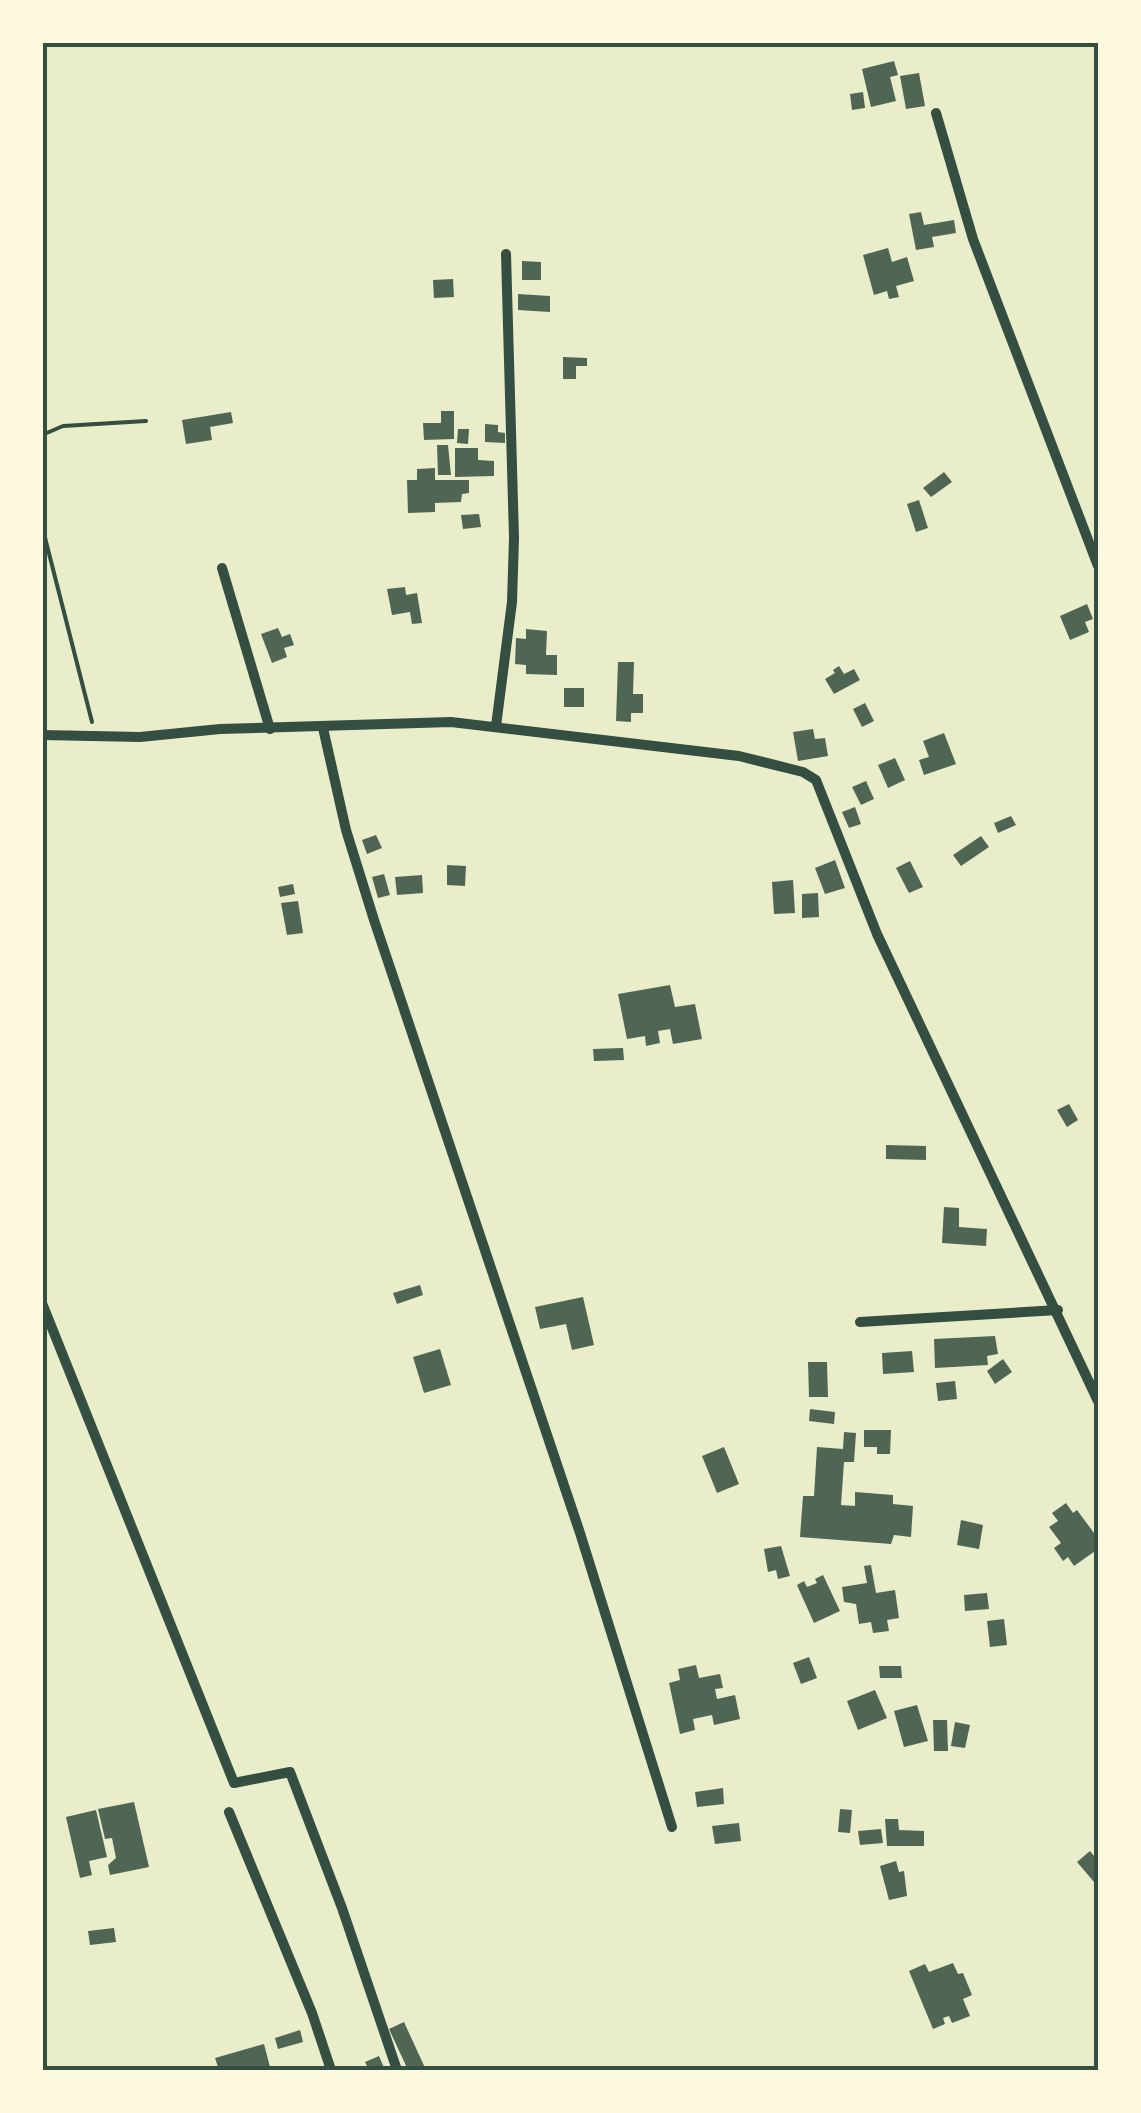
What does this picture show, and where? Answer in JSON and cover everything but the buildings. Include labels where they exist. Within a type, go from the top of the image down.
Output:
[{"type":"street","points":[[936,113],[973,239],[1098,566]]},
{"type":"street","points":[[496,726],[512,602],[514,554],[506,254]]},
{"type":"street","points":[[222,568],[270,729]]},
{"type":"street","points":[[42,735],[140,737],[220,729],[451,722],[739,756],[803,772],[816,780],[876,934],[1098,1401]]},
{"type":"street","points":[[323,728],[346,830],[368,902],[586,1551],[672,1827]]},
{"type":"street","points":[[42,1303],[234,1783],[290,1772],[397,2070]]},
{"type":"street","points":[[860,1322],[1058,1310]]},
{"type":"street","points":[[230,1812],[332,2070]]},
{"type":"path","points":[[42,435],[62,426],[146,421]]},
{"type":"path","points":[[42,526],[95,736]]}]
